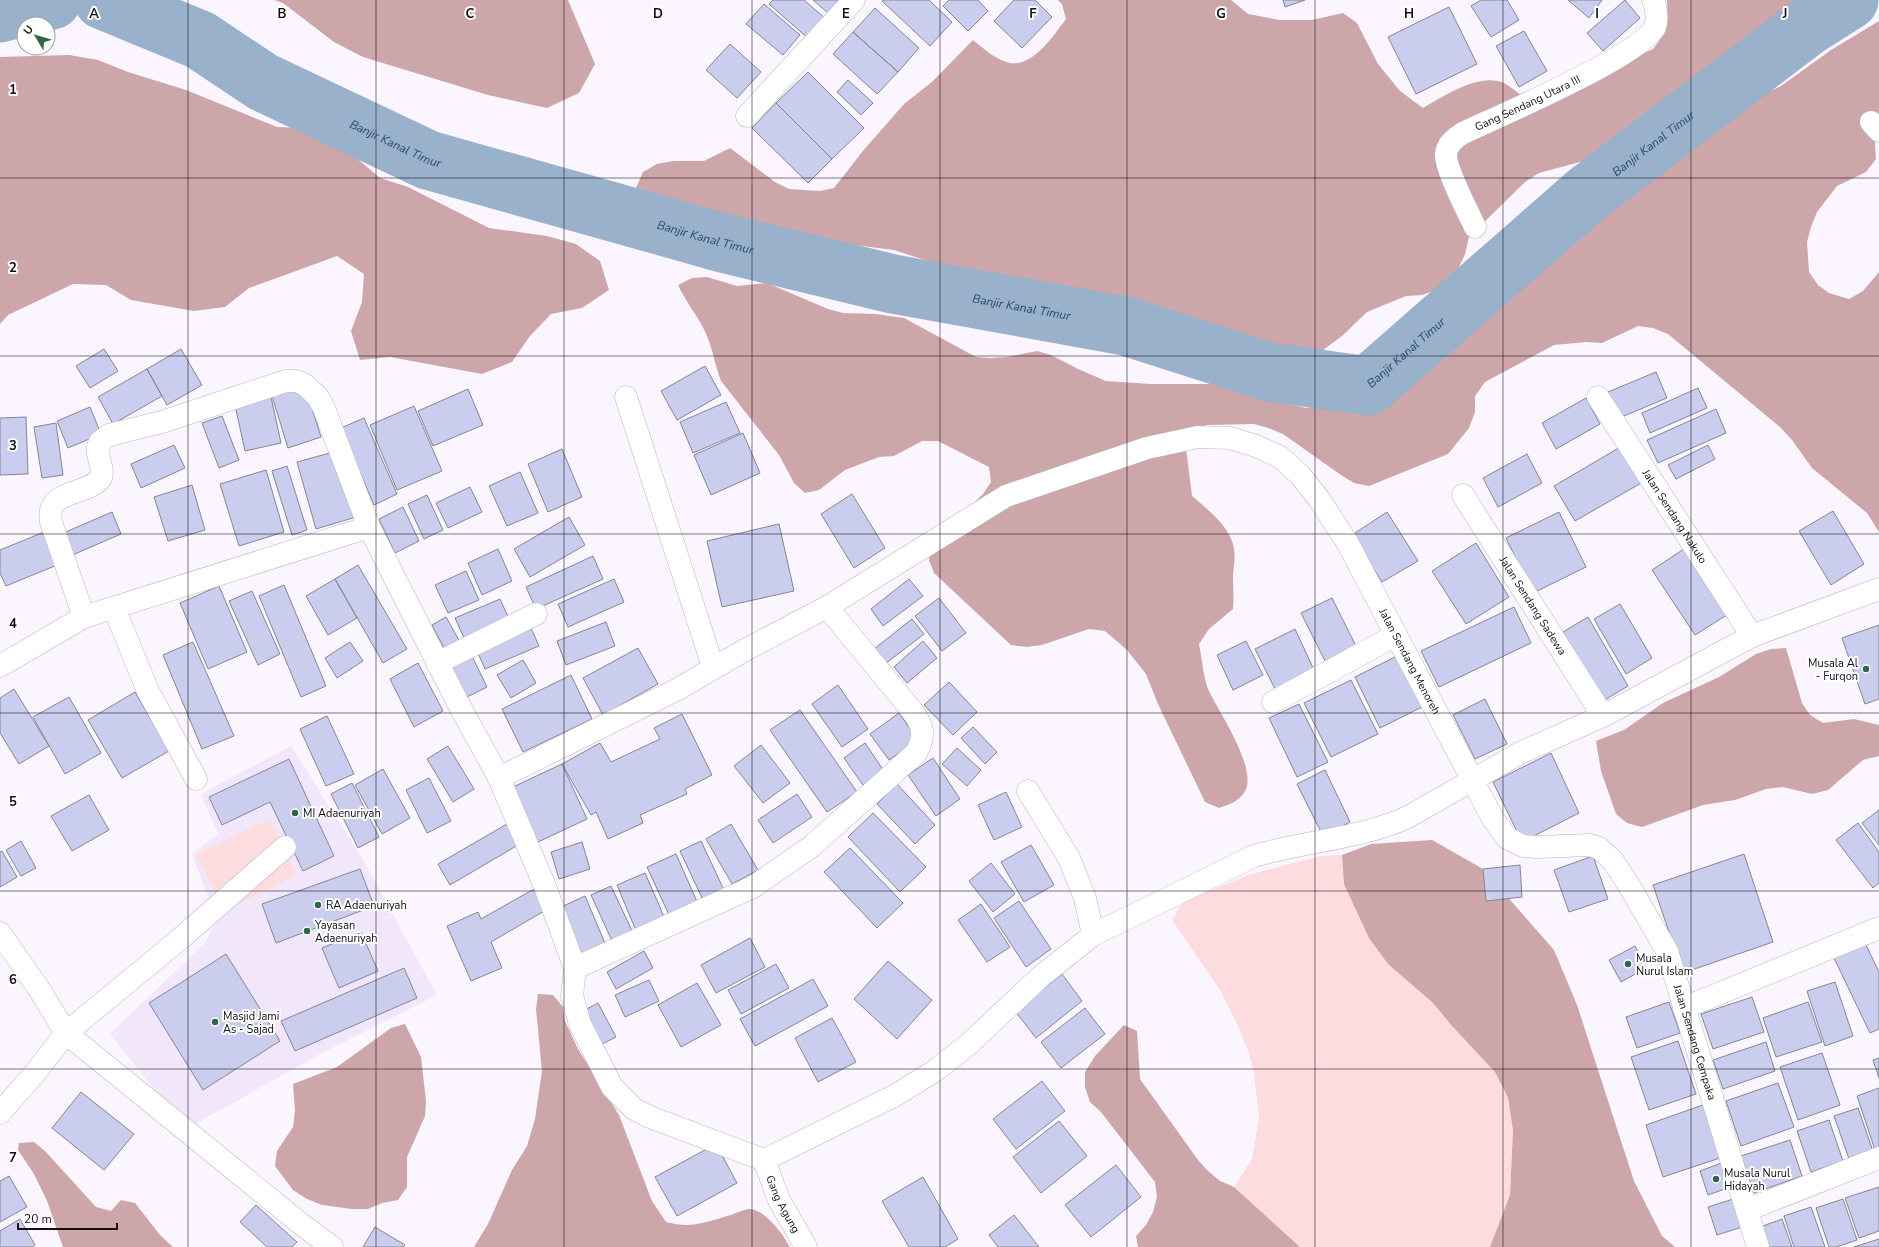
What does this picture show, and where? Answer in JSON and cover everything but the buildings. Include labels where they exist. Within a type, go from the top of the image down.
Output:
[{"type":"street","points":[[747,116],[854,0]]},
{"type":"street","name":"Gang Sendang Utara III","points":[[1475,227],[1446,162],[1447,149],[1450,143],[1463,133],[1583,76],[1641,42],[1655,26],[1656,16],[1653,0]]},
{"type":"street","points":[[84,617],[51,522],[50,509],[55,501],[61,497],[99,480],[102,470],[98,446],[100,442],[110,435],[162,422],[286,381],[296,381],[304,384],[311,390],[324,408],[369,527],[437,663],[499,778],[544,884],[575,968],[572,996],[576,1014],[612,1087],[621,1098],[634,1109],[650,1117],[764,1160],[896,1095],[936,1070],[969,1044],[1040,977],[1093,935],[1254,856],[1279,849],[1389,826],[1408,817],[1520,753],[1603,716],[1752,636],[1875,590]]},
{"type":"street","points":[[626,397],[713,667]]},
{"type":"street","name":"Jalan Sendang Nakulo","points":[[1598,397],[1752,636]]},
{"type":"street","name":"Jalan Sendang Menoreh","points":[[499,778],[678,688],[713,667],[827,607],[1006,496],[1147,448],[1198,437],[1230,438],[1256,446],[1280,457],[1300,475],[1347,542],[1474,780]]},
{"type":"street","name":"Jalan Sendang Sadewa","points":[[1463,495],[1603,716]]},
{"type":"street","points":[[0,666],[84,617],[369,527]]},
{"type":"street","points":[[575,968],[753,887],[812,846],[916,753],[924,734],[921,724],[910,708],[827,607]]},
{"type":"street","points":[[114,608],[148,691],[196,779]]},
{"type":"street","points":[[437,663],[536,614]]},
{"type":"street","points":[[1273,702],[1396,635]]},
{"type":"street","name":"Jalan Sendang Cempaka","points":[[1474,780],[1499,828],[1507,838],[1514,843],[1523,846],[1537,847],[1590,845],[1599,848],[1613,861],[1640,903],[1667,951],[1758,1247]]},
{"type":"street","points":[[1028,791],[1070,858],[1085,898],[1093,935]]},
{"type":"street","points":[[0,1113],[36,1073],[66,1033],[180,939],[285,847]]},
{"type":"street","points":[[1684,1008],[1879,928]]},
{"type":"street","points":[[0,933],[39,989],[66,1033],[295,1219],[332,1247]]},
{"type":"street","points":[[1747,1210],[1879,1158]]},
{"type":"street","name":"Gang Agung","points":[[764,1160],[779,1200],[806,1247]]},
{"type":"shaded area","points":[[274,0],[568,0],[595,64],[579,93],[547,108],[488,95],[363,57],[334,42],[283,3]]},
{"type":"shaded area","points":[[1058,0],[1231,0],[1248,14],[1280,20],[1312,20],[1343,13],[1357,23],[1378,64],[1400,91],[1423,108],[1462,87],[1473,83],[1494,80],[1504,83],[1531,104],[1653,49],[1662,37],[1666,26],[1667,0],[1825,0],[1721,71],[1698,92],[1602,156],[1539,173],[1525,182],[1469,237],[1465,254],[1458,269],[1448,282],[1435,290],[1422,295],[1406,296],[1367,312],[1342,336],[1315,356],[1298,356],[1285,349],[1216,327],[1168,320],[1107,304],[1026,295],[1012,291],[998,284],[894,250],[791,237],[719,218],[686,217],[655,209],[643,201],[636,188],[643,172],[657,164],[673,161],[704,161],[730,148],[775,182],[789,189],[820,191],[834,188],[862,152],[904,104],[932,82],[973,40],[995,57],[1010,63],[1019,63],[1035,55],[1049,41],[1066,19],[1062,4]]},
{"type":"shaded area","points":[[1879,21],[1879,112],[1874,128],[1876,159],[1866,172],[1837,186],[1817,212],[1807,242],[1809,272],[1818,285],[1829,293],[1849,299],[1863,291],[1879,272],[1879,532],[1867,513],[1812,468],[1792,440],[1780,427],[1668,334],[1653,328],[1638,326],[1602,343],[1586,342],[1554,345],[1485,382],[1475,396],[1475,412],[1469,428],[1448,454],[1369,486],[1354,483],[1283,434],[1268,428],[1254,424],[1206,425],[1195,435],[1186,448],[1192,496],[1221,523],[1233,544],[1235,556],[1233,575],[1233,609],[1209,629],[1199,644],[1206,684],[1236,741],[1247,771],[1247,783],[1244,793],[1230,804],[1219,808],[1205,802],[1158,704],[1146,674],[1127,650],[1105,631],[1089,629],[1042,645],[1027,647],[1011,645],[934,573],[929,560],[932,545],[983,494],[991,482],[989,467],[938,441],[922,441],[894,456],[879,457],[845,470],[819,490],[805,493],[794,483],[779,455],[721,381],[704,329],[678,285],[692,278],[707,277],[737,286],[767,283],[828,309],[843,313],[875,314],[904,318],[976,357],[1007,357],[1037,351],[1051,355],[1106,381],[1151,384],[1215,384],[1247,390],[1275,401],[1306,408],[1348,401],[1364,397],[1416,367],[1510,289],[1583,221],[1681,153],[1752,96],[1768,92],[1781,86],[1831,50]]},
{"type":"shaded area","points":[[69,55],[98,60],[128,72],[186,90],[277,127],[306,128],[334,139],[380,178],[408,187],[489,228],[547,236],[576,244],[600,261],[609,290],[582,308],[551,314],[530,336],[512,362],[482,374],[390,357],[360,360],[351,331],[362,302],[364,274],[337,256],[249,288],[225,307],[194,311],[131,300],[106,285],[73,284],[8,315],[0,324],[0,57]]},
{"type":"shaded area","points":[[1786,648],[1802,703],[1810,715],[1823,723],[1854,719],[1879,725],[1879,756],[1863,760],[1828,790],[1812,794],[1783,787],[1766,789],[1735,800],[1703,805],[1642,827],[1627,823],[1616,814],[1601,771],[1596,741],[1624,730],[1663,703],[1719,677],[1756,654],[1771,649]]},
{"type":"shaded area","name":"Yayasan Adaenuriyah","points":[[291,746],[363,860],[437,995],[322,1053],[186,1129],[110,1034],[205,943],[217,920],[192,854],[218,834],[201,794]]},
{"type":"shaded area","points":[[270,819],[297,875],[223,911],[196,854]]},
{"type":"shaded area","points":[[1432,840],[1483,869],[1554,950],[1577,1005],[1634,1181],[1662,1236],[1675,1247],[1490,1247],[1510,1195],[1513,1130],[1508,1098],[1495,1072],[1452,1026],[1433,1003],[1388,964],[1369,938],[1344,884],[1342,855],[1371,844]]},
{"type":"shaded area","points":[[1342,855],[1344,884],[1388,964],[1433,1003],[1452,1026],[1495,1072],[1508,1099],[1513,1130],[1510,1195],[1490,1247],[1300,1247],[1234,1187],[1252,1159],[1259,1118],[1254,1073],[1249,1053],[1237,1024],[1220,990],[1172,920],[1183,902],[1248,875],[1320,856]]},
{"type":"shaded area","points":[[538,994],[553,995],[563,1007],[565,1021],[578,1049],[619,1115],[652,1201],[666,1222],[684,1225],[699,1224],[747,1209],[755,1210],[773,1223],[790,1247],[474,1247],[488,1224],[512,1170],[527,1146],[535,1119],[542,1071],[536,1009]]},
{"type":"shaded area","points":[[405,1024],[421,1057],[426,1101],[425,1116],[407,1157],[407,1187],[398,1200],[382,1203],[368,1209],[352,1209],[322,1205],[307,1199],[293,1190],[275,1166],[277,1151],[293,1127],[295,1111],[293,1084],[337,1067],[391,1028]]},
{"type":"shaded area","points":[[1124,1025],[1137,1031],[1140,1079],[1198,1160],[1220,1181],[1234,1187],[1300,1247],[1138,1247],[1136,1236],[1146,1225],[1153,1212],[1157,1197],[1155,1182],[1101,1112],[1090,1102],[1085,1087],[1085,1072],[1095,1056]]},
{"type":"shaded area","points":[[34,1142],[45,1151],[96,1207],[111,1211],[121,1200],[135,1203],[160,1235],[173,1247],[63,1247],[47,1201],[34,1174],[18,1150],[19,1143]]},
{"type":"waterway","name":"Banjir Kanal Timur","points":[[0,13],[52,0]]},
{"type":"waterway","name":"Banjir Kanal Timur","points":[[103,0],[200,40],[263,82],[428,160],[723,243],[893,284],[1125,326],[1269,372],[1368,386],[1587,194],[1808,26],[1849,0]]},
{"type":"place","name":"Musala Al - Furqon","points":[[1866,669]]},
{"type":"place","name":"MI Adaenuriyah","points":[[295,813]]},
{"type":"place","name":"RA Adaenuriyah","points":[[318,905]]},
{"type":"place","name":"Yayasan Adaenuriyah","points":[[307,931]]},
{"type":"place","name":"Musala Nurul Islam","points":[[1628,964]]},
{"type":"place","name":"Masjid Jami As - Sajad","points":[[215,1022]]},
{"type":"place","name":"Musala Nurul Hidayah","points":[[1716,1179]]}]
